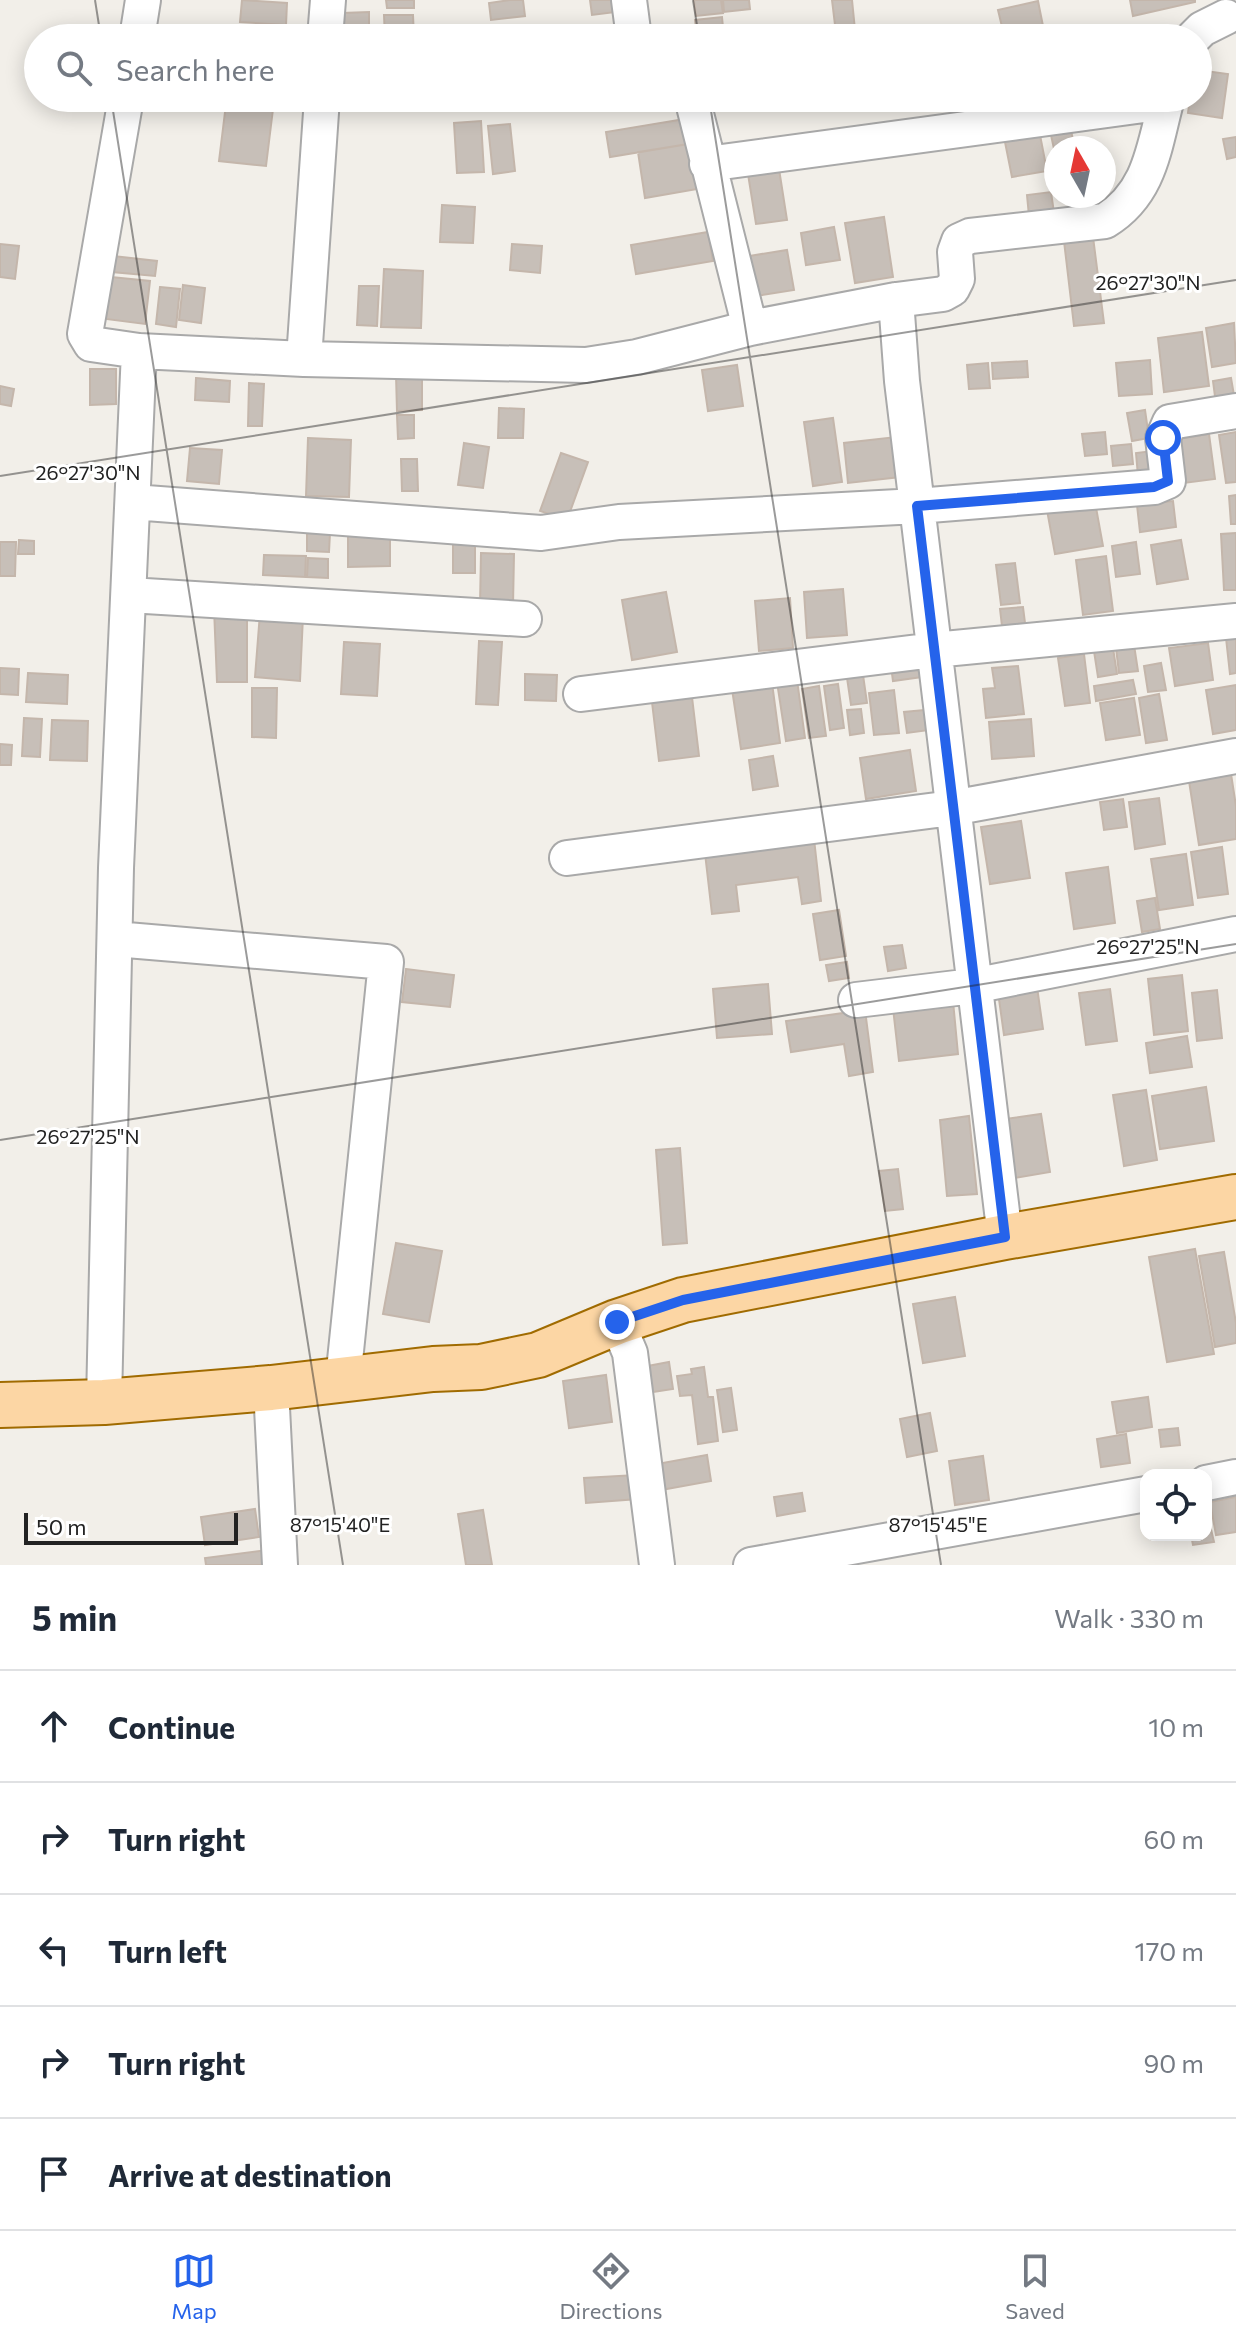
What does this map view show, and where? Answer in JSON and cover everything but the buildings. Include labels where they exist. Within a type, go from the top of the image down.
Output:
[{"type":"main road","points":[[0,1405],[104,1402],[271,1388],[433,1369],[481,1367],[538,1355],[617,1322],[683,1300],[1005,1237],[1236,1197]]},
{"type":"street","points":[[139,24],[143,0]]},
{"type":"street","points":[[326,24],[328,0]]},
{"type":"street","points":[[629,0],[632,24]]},
{"type":"street","points":[[124,112],[85,334],[91,344],[139,351],[304,359],[586,365],[637,357],[750,328],[943,294],[952,289],[957,279],[955,252],[959,241],[970,236],[1105,221],[1123,210],[1146,177],[1163,112]]},
{"type":"street","points":[[304,359],[321,112]]},
{"type":"street","points":[[695,112],[750,328]]},
{"type":"street","points":[[707,164],[1080,112]]},
{"type":"street","points":[[896,300],[902,381],[1005,1237]]},
{"type":"street","points":[[104,1402],[115,939],[139,351]]},
{"type":"street","points":[[133,502],[541,533],[619,522],[917,506],[1154,487],[1168,481],[1163,438],[1170,422],[1236,411]]},
{"type":"street","points":[[129,595],[524,619]]},
{"type":"street","points":[[581,694],[934,650],[1236,621]]},
{"type":"street","points":[[567,858],[952,808],[1236,756]]},
{"type":"street","points":[[856,1000],[973,986],[1236,934]]},
{"type":"street","points":[[115,939],[386,962],[343,1380]]},
{"type":"street","points":[[617,1322],[630,1353],[657,1565]]},
{"type":"street","points":[[271,1388],[280,1565]]},
{"type":"street","points":[[1212,1482],[1236,1477]]},
{"type":"street","points":[[751,1565],[1140,1495]]},
{"type":"route","points":[[617,1322],[683,1300],[1005,1237],[917,506],[1154,487],[1168,481],[1163,438]]}]
